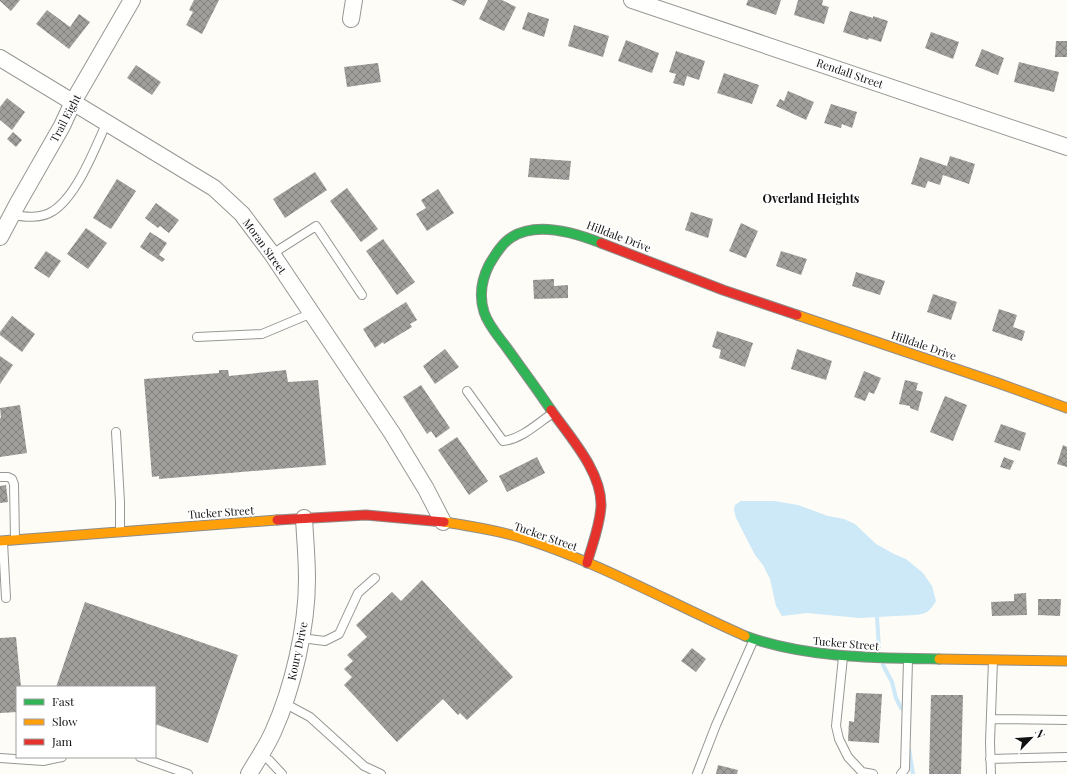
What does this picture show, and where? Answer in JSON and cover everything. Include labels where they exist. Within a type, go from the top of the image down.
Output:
[{"type":"street","name":"Trail Eight","points":[[0,237],[62,126],[73,102],[132,0]]},
{"type":"street","points":[[351,18],[354,0]]},
{"type":"street","name":"Rendall Street","points":[[638,1],[1067,148]]},
{"type":"street","name":"Moran Street","points":[[0,58],[214,188],[242,214],[272,254],[392,433],[426,489],[443,522]]},
{"type":"street","name":"Hilldale Drive","points":[[587,563],[598,526],[601,506],[599,487],[585,457],[492,327],[484,312],[481,292],[484,275],[496,253],[512,237],[528,230],[551,230],[578,234],[723,290],[998,382],[1067,408]]},
{"type":"street","name":"Tucker Street","points":[[1,541],[304,518],[366,515],[443,522],[470,526],[518,537],[558,551],[644,588],[717,624],[754,639],[793,649],[861,658],[1067,661]]},
{"type":"street","name":"Koury Drive","points":[[249,774],[273,732],[284,703],[297,660],[305,616],[307,579],[304,518]]},
{"type":"lane","points":[[12,215],[27,218],[53,212],[68,197],[82,174],[107,122]]},
{"type":"lane","points":[[272,254],[316,226],[362,295]]},
{"type":"lane","points":[[197,337],[262,334],[312,313]]},
{"type":"lane","points":[[467,391],[503,441],[518,437],[553,413]]},
{"type":"lane","points":[[116,432],[120,532]]},
{"type":"lane","points":[[0,477],[8,477],[14,484],[15,540]]},
{"type":"lane","points":[[1,541],[6,598]]},
{"type":"lane","points":[[301,638],[325,641],[338,634],[358,592],[375,578]]},
{"type":"lane","points":[[697,774],[716,725],[754,639]]},
{"type":"lane","points":[[843,656],[836,726],[838,739],[848,757],[862,772],[873,774]]},
{"type":"lane","points":[[901,774],[906,769],[908,659]]},
{"type":"lane","points":[[991,774],[990,759],[993,660]]},
{"type":"lane","points":[[284,703],[310,717],[364,766],[381,774]]},
{"type":"lane","points":[[991,719],[1067,720]]},
{"type":"lane","points":[[260,755],[269,760],[282,774]]},
{"type":"lane","points":[[990,759],[1067,756]]},
{"type":"lane","points":[[0,758],[43,761],[57,758]]},
{"type":"lane","points":[[143,758],[188,774]]},
{"type":"water","points":[[741,501],[775,501],[798,505],[828,516],[844,519],[855,524],[876,544],[906,559],[923,573],[932,586],[936,601],[928,611],[915,615],[859,618],[807,613],[782,616],[776,606],[770,579],[763,565],[755,555],[736,518],[734,510],[735,505]]},
{"type":"building","points":[[0,0],[20,0],[11,11]]},
{"type":"building","points":[[194,0],[219,0],[202,34],[186,25],[193,12],[189,10]]},
{"type":"building","points":[[451,0],[467,0],[464,6]]},
{"type":"building","points":[[488,0],[502,0],[516,7],[504,31],[479,19]]},
{"type":"building","points":[[748,0],[781,0],[776,15],[746,5]]},
{"type":"building","points":[[798,0],[823,0],[822,5],[829,7],[824,24],[794,15]]},
{"type":"building","points":[[47,10],[70,27],[79,14],[90,22],[69,49],[36,24]]},
{"type":"building","points":[[850,11],[888,21],[881,42],[869,38],[868,40],[843,32]]},
{"type":"building","points":[[528,12],[549,19],[544,37],[522,29]]},
{"type":"building","points":[[574,25],[609,36],[603,57],[568,46]]},
{"type":"building","points":[[931,32],[959,42],[953,59],[925,48]]},
{"type":"building","points":[[626,40],[659,53],[652,73],[618,61]]},
{"type":"building","points":[[1056,41],[1067,41],[1067,57],[1055,57]]},
{"type":"building","points":[[982,49],[1004,58],[998,75],[975,66]]},
{"type":"building","points":[[676,51],[705,61],[699,80],[687,76],[684,86],[673,83],[676,74],[669,72]]},
{"type":"building","points":[[1019,62],[1059,72],[1054,92],[1014,82]]},
{"type":"building","points":[[378,63],[381,82],[347,87],[344,67]]},
{"type":"building","points":[[136,65],[161,82],[152,95],[127,78]]},
{"type":"building","points":[[724,73],[759,85],[752,104],[717,93]]},
{"type":"building","points":[[788,91],[814,102],[806,120],[776,106],[780,99],[784,101]]},
{"type":"building","points":[[7,98],[25,112],[12,130],[0,120],[0,107]]},
{"type":"building","points":[[831,104],[857,112],[852,128],[842,124],[841,128],[824,123]]},
{"type":"building","points":[[13,132],[22,140],[16,147],[7,139]]},
{"type":"building","points":[[950,156],[975,164],[969,184],[943,175],[940,185],[928,181],[925,188],[911,184],[920,157],[947,166]]},
{"type":"building","points":[[530,158],[571,161],[569,180],[528,177]]},
{"type":"building","points":[[315,172],[327,190],[285,218],[273,199]]},
{"type":"building","points":[[117,179],[136,191],[111,229],[93,218]]},
{"type":"building","points":[[347,188],[378,229],[361,242],[330,201]]},
{"type":"building","points":[[438,189],[454,213],[427,231],[416,214],[426,208],[421,200]]},
{"type":"building","points":[[156,203],[179,220],[169,233],[160,226],[158,228],[145,218]]},
{"type":"building","points":[[691,212],[713,219],[708,238],[685,230]]},
{"type":"building","points":[[741,223],[758,231],[746,258],[729,251]]},
{"type":"building","points":[[86,228],[107,243],[88,269],[67,254]]},
{"type":"building","points":[[150,232],[167,243],[159,255],[165,259],[162,262],[140,247]]},
{"type":"building","points":[[383,239],[415,282],[397,295],[366,251]]},
{"type":"building","points":[[46,251],[61,261],[49,278],[34,268]]},
{"type":"building","points":[[781,251],[807,259],[801,275],[776,266]]},
{"type":"building","points":[[856,272],[885,281],[880,295],[852,286]]},
{"type":"building","points":[[554,279],[554,286],[568,285],[568,298],[534,299],[533,280]]},
{"type":"building","points":[[933,294],[957,302],[951,320],[927,312]]},
{"type":"building","points":[[406,302],[417,320],[410,324],[412,327],[384,344],[383,342],[375,348],[363,329]]},
{"type":"building","points":[[999,309],[1017,315],[1013,327],[1025,331],[1022,341],[992,331]]},
{"type":"building","points":[[12,316],[35,334],[22,352],[0,335],[0,332]]},
{"type":"building","points":[[717,331],[753,343],[745,367],[719,358],[721,350],[712,347]]},
{"type":"building","points":[[445,349],[459,367],[435,384],[423,366]]},
{"type":"building","points":[[797,349],[832,361],[826,380],[791,369]]},
{"type":"building","points":[[0,356],[13,365],[0,384]]},
{"type":"building","points":[[219,370],[228,370],[229,376],[286,370],[288,382],[318,380],[326,465],[159,479],[159,476],[152,477],[144,379],[219,373]]},
{"type":"building","points":[[864,371],[881,378],[874,394],[869,392],[865,401],[854,397]]},
{"type":"building","points":[[905,380],[918,383],[916,390],[923,392],[918,411],[910,408],[910,406],[899,404]]},
{"type":"building","points":[[421,385],[450,428],[436,438],[431,431],[427,434],[403,397]]},
{"type":"building","points":[[945,396],[967,405],[953,441],[930,432]]},
{"type":"building","points":[[20,405],[27,453],[0,457],[0,408]]},
{"type":"building","points":[[1001,424],[1026,433],[1020,451],[994,442]]},
{"type":"building","points":[[457,437],[488,481],[469,495],[438,450]]},
{"type":"building","points":[[1063,445],[1067,447],[1067,467],[1057,464]]},
{"type":"building","points":[[537,457],[545,473],[507,492],[499,476]]},
{"type":"building","points":[[1004,457],[1014,461],[1010,470],[1000,467]]},
{"type":"building","points":[[6,485],[8,502],[0,503],[0,486]]},
{"type":"building","points":[[422,580],[513,677],[467,720],[460,713],[458,715],[443,699],[397,742],[344,685],[352,677],[344,669],[353,661],[347,655],[367,637],[356,625],[392,592],[401,601]]},
{"type":"building","points":[[1026,593],[1027,615],[992,616],[991,602],[1014,601],[1014,594]]},
{"type":"building","points":[[1038,599],[1061,599],[1060,616],[1038,615]]},
{"type":"building","points":[[85,602],[238,655],[208,743],[156,724],[156,686],[56,686]]},
{"type":"building","points":[[16,637],[21,686],[16,686],[16,712],[0,713],[0,638]]},
{"type":"building","points":[[692,648],[706,659],[696,672],[681,661]]},
{"type":"building","points":[[856,693],[882,694],[879,743],[848,741],[849,721],[854,722]]},
{"type":"building","points":[[931,695],[963,695],[961,774],[929,774]]},
{"type":"building","points":[[718,765],[738,770],[737,774],[716,774]]},
{"type":"waterway","points":[[875,612],[877,616],[879,649]]},
{"type":"waterway","points":[[883,665],[892,682],[896,698],[901,708]]},
{"type":"waterway","points":[[909,749],[913,774]]},
{"type":"traffic: fast","points":[[551,410],[488,322],[482,306],[482,288],[485,276],[496,253],[508,240],[522,232],[545,229],[556,230],[568,232],[601,243]]},
{"type":"traffic: fast","points":[[745,636],[792,649],[816,653],[865,657],[939,659]]},
{"type":"traffic: slow","points":[[797,315],[1067,408]]},
{"type":"traffic: slow","points":[[0,541],[277,520]]},
{"type":"traffic: slow","points":[[444,522],[501,532],[548,547],[605,570],[745,636]]},
{"type":"traffic: slow","points":[[939,659],[1067,661]]},
{"type":"traffic: jam","points":[[601,243],[723,290],[797,315]]},
{"type":"traffic: jam","points":[[551,410],[584,455],[591,468],[600,493],[601,506],[599,521],[587,563]]},
{"type":"traffic: jam","points":[[277,520],[366,515],[444,522]]},
{"type":"district","name":"Overland Heights","points":[[811,198]]}]
